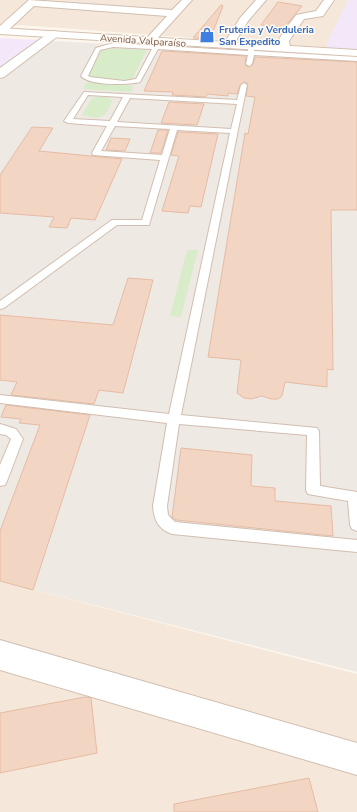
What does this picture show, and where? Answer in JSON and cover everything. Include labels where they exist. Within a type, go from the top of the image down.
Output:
[{"type":"street","points":[[153,44],[174,13],[187,0]]},
{"type":"street","points":[[228,45],[244,20],[261,0]]},
{"type":"street","points":[[284,48],[284,41],[300,17],[320,14],[329,0]]},
{"type":"street","points":[[1,31],[34,1],[174,13]]},
{"type":"street","name":"Avenida Valparaíso","points":[[1,31],[54,34],[153,44],[228,45],[251,50],[284,48],[357,53]]},
{"type":"street","points":[[0,74],[54,34]]},
{"type":"street","points":[[0,655],[357,759]]},
{"type":"lane","points":[[153,44],[138,81],[124,83],[92,79],[84,76],[98,49],[113,45],[153,44],[251,50],[357,59]]},
{"type":"lane","points":[[248,64],[251,50]]},
{"type":"lane","points":[[244,85],[174,419],[160,506],[160,518],[172,528],[357,546]]},
{"type":"lane","points":[[234,131],[68,121],[86,93],[240,102]]},
{"type":"lane","points":[[128,95],[96,153],[165,158]]},
{"type":"lane","points":[[0,306],[115,222],[146,223],[174,127]]},
{"type":"lane","points":[[0,399],[174,419],[313,431],[314,490],[354,497],[357,525]]},
{"type":"lane","points":[[0,429],[8,430],[14,433],[17,439],[0,481]]},
{"type":"shaded area","points":[[0,0],[357,0],[357,50],[20,25],[0,28]]},
{"type":"shaded area","points":[[348,0],[357,0],[357,50],[325,48]]},
{"type":"shaded area","points":[[0,38],[41,40],[0,69]]},
{"type":"shaded area","points":[[52,41],[357,57],[357,672],[0,581],[0,80]]},
{"type":"shaded area","points":[[0,581],[357,674],[357,812],[0,812]]},
{"type":"green space","points":[[107,48],[147,50],[132,80],[93,78],[88,75],[102,50]]},
{"type":"green space","points":[[88,81],[133,86],[131,92],[83,89]]},
{"type":"green space","points":[[104,96],[112,101],[106,114],[97,118],[82,115],[92,98]]},
{"type":"green space","points":[[187,250],[198,250],[181,317],[170,316]]},
{"type":"building","points":[[278,2],[302,6],[284,28],[261,25]]},
{"type":"building","points":[[221,5],[223,6],[210,39],[193,38]]},
{"type":"building","points":[[162,51],[246,56],[245,65],[248,67],[253,64],[255,57],[357,62],[357,210],[331,210],[333,370],[327,369],[327,387],[285,382],[282,396],[278,399],[271,399],[262,396],[251,399],[244,398],[237,393],[241,360],[208,357],[245,133],[248,134],[255,97],[246,96],[248,84],[245,82],[240,85],[237,94],[228,93],[228,96],[207,94],[206,97],[172,95],[173,92],[144,91]]},
{"type":"building","points":[[169,102],[204,104],[197,125],[161,123]]},
{"type":"building","points":[[32,127],[53,128],[39,151],[122,159],[95,220],[71,218],[67,228],[49,227],[54,217],[0,213],[0,175]]},
{"type":"building","points":[[158,130],[168,130],[161,153],[150,153]]},
{"type":"building","points":[[178,132],[218,134],[201,207],[190,206],[188,213],[162,211],[179,156],[171,155]]},
{"type":"building","points":[[111,138],[130,139],[125,151],[106,150]]},
{"type":"building","points":[[128,278],[153,280],[123,393],[99,390],[94,404],[11,395],[17,382],[0,380],[0,315],[113,325]]},
{"type":"building","points":[[6,405],[90,415],[33,590],[0,581],[0,531],[40,425],[19,423],[21,419],[1,417]]},
{"type":"building","points":[[181,448],[252,455],[251,486],[275,488],[275,501],[331,506],[333,536],[176,520],[172,517]]},
{"type":"building","points":[[85,697],[91,698],[97,753],[0,773],[0,713]]},
{"type":"building","points":[[309,778],[318,812],[174,812],[174,804]]},
{"type":"place","name":"Fruteria y Verduleria San Expedito","points":[[207,35]]}]
